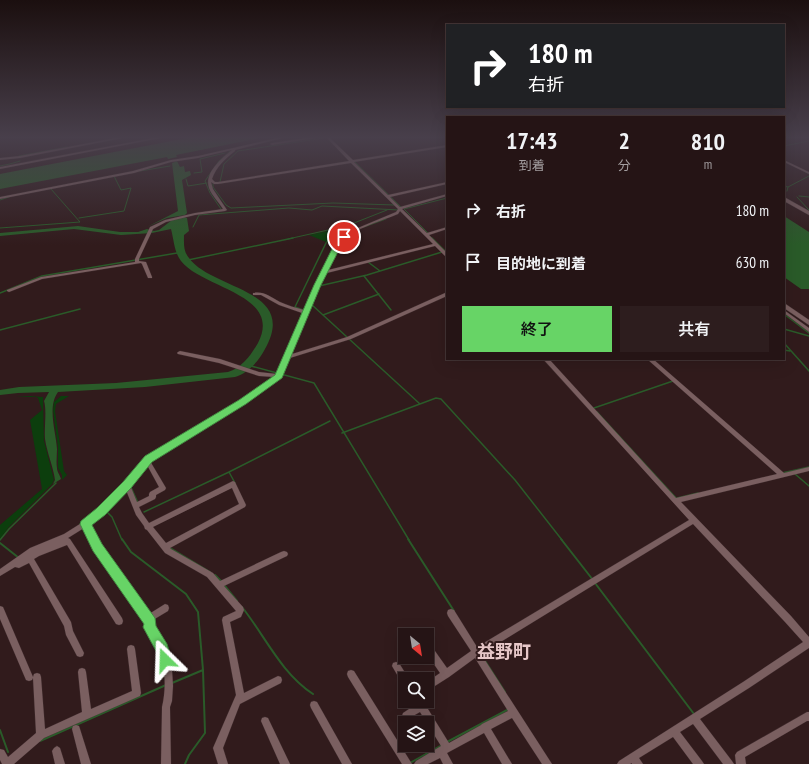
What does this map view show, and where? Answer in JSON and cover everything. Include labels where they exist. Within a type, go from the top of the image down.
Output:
[{"type":"street","points":[[0,198],[125,174]]},
{"type":"street","points":[[137,262],[150,232],[165,221],[185,216],[225,210],[211,188],[210,179],[213,174]]},
{"type":"street","points":[[210,179],[214,183],[218,183],[278,174]]},
{"type":"street","points":[[365,174],[390,196],[446,254]]},
{"type":"street","points":[[390,196],[446,182]]},
{"type":"street","points":[[14,563],[19,564],[86,526],[127,485],[147,460],[243,402],[280,375],[304,312],[338,245],[344,237],[358,229],[397,213],[402,208],[446,195]]},
{"type":"street","points":[[785,200],[809,213]]},
{"type":"street","points":[[426,234],[446,228]]},
{"type":"street","points":[[325,272],[436,244]]},
{"type":"street","points":[[9,291],[41,278],[137,262],[144,263],[150,277]]},
{"type":"street","points":[[255,294],[265,294],[279,303],[304,312]]},
{"type":"street","points":[[288,357],[348,338],[446,294]]},
{"type":"street","points":[[785,306],[809,323]]},
{"type":"street","points":[[785,312],[809,330]]},
{"type":"street","points":[[180,353],[207,358],[250,371],[280,375]]},
{"type":"street","points":[[547,360],[809,643],[674,731],[635,761],[622,764]]},
{"type":"street","points":[[651,360],[782,475]]},
{"type":"street","points":[[135,506],[153,497],[152,494],[164,488],[147,460]]},
{"type":"street","points":[[677,500],[809,469]]},
{"type":"street","points":[[147,526],[233,484],[243,505],[165,547]]},
{"type":"street","points":[[127,485],[135,506],[147,526],[165,547],[173,555],[203,570],[222,584],[240,610],[238,614],[226,620],[240,694],[218,748],[223,764]]},
{"type":"street","points":[[434,682],[478,651],[694,520]]},
{"type":"street","points":[[86,526],[98,548],[148,619],[150,627],[162,648],[169,684],[169,700],[166,707],[166,764]]},
{"type":"street","points":[[0,573],[33,550],[67,538]]},
{"type":"street","points":[[67,538],[119,621]]},
{"type":"street","points":[[222,584],[284,554]]},
{"type":"street","points":[[30,558],[68,625],[69,632],[80,653]]},
{"type":"street","points":[[148,619],[165,608]]},
{"type":"street","points":[[0,610],[33,677],[41,735]]},
{"type":"street","points":[[451,613],[478,651],[547,764]]},
{"type":"street","points":[[0,754],[1,753],[7,764],[41,735],[137,693],[131,649]]},
{"type":"street","points":[[434,657],[446,674]]},
{"type":"street","points":[[396,666],[400,672]]},
{"type":"street","points":[[82,672],[87,715]]},
{"type":"street","points":[[352,674],[407,764]]},
{"type":"street","points":[[237,701],[278,680]]},
{"type":"street","points":[[314,705],[347,764]]},
{"type":"street","points":[[406,716],[415,708]]},
{"type":"street","points":[[421,708],[445,747],[448,764]]},
{"type":"street","points":[[419,764],[445,747],[514,712]]},
{"type":"street","points":[[742,764],[740,755],[807,716],[809,717]]},
{"type":"street","points":[[696,718],[729,764]]},
{"type":"street","points":[[264,721],[286,764]]},
{"type":"street","points":[[485,728],[507,764]]},
{"type":"street","points":[[76,729],[86,764]]},
{"type":"street","points":[[674,731],[698,764]]},
{"type":"street","points":[[57,751],[60,764]]},
{"type":"shaded area","points":[[0,174],[2,174],[80,174],[0,189]]},
{"type":"shaded area","points":[[173,174],[191,174],[191,175],[182,180],[187,213],[185,215],[167,218],[147,227],[178,211]]},
{"type":"shaded area","points":[[184,217],[187,218],[189,231],[184,235],[184,247],[189,258],[200,269],[248,293],[262,302],[271,314],[272,329],[265,349],[253,366],[244,373],[235,377],[145,387],[58,392],[53,405],[53,420],[57,449],[57,469],[61,479],[53,484],[55,480],[45,439],[44,401],[49,392],[0,395],[0,390],[19,387],[116,383],[228,372],[242,364],[249,356],[258,343],[263,327],[260,313],[250,303],[237,294],[192,271],[181,261],[176,250],[171,229],[152,233],[121,235],[74,229],[0,236],[0,233],[78,226],[120,232],[138,232],[147,229],[154,231],[159,230],[172,220]]},
{"type":"shaded area","points":[[785,217],[809,232],[809,289],[801,289],[785,278]]},
{"type":"shaded area","points":[[337,229],[338,230],[326,242],[309,235]]},
{"type":"shaded area","points":[[30,396],[43,397],[44,441],[54,480],[52,484],[9,527],[0,539],[0,525],[42,489],[30,420],[42,410],[38,398],[36,397],[16,397]]},
{"type":"shaded area","points":[[61,396],[69,396],[56,404],[55,411],[64,471],[67,475],[62,480],[62,475],[58,468],[58,447],[53,410],[54,402]]},
{"type":"waterway","points":[[206,183],[205,181],[210,174]]},
{"type":"waterway","points":[[220,182],[222,174]]},
{"type":"waterway","points":[[367,174],[401,207]]},
{"type":"waterway","points":[[79,218],[124,211],[131,188],[121,190],[114,176]]},
{"type":"waterway","points":[[788,187],[809,176]]},
{"type":"waterway","points":[[186,179],[188,186],[206,183]]},
{"type":"waterway","points":[[206,183],[210,193],[221,209]]},
{"type":"waterway","points":[[213,184],[213,187],[226,205],[231,208],[333,203],[395,205]]},
{"type":"waterway","points":[[787,191],[788,187]]},
{"type":"waterway","points":[[0,228],[80,222],[51,189]]},
{"type":"waterway","points":[[799,196],[809,197]]},
{"type":"waterway","points":[[0,200],[9,197]]},
{"type":"waterway","points":[[797,197],[809,210]]},
{"type":"waterway","points":[[428,233],[404,209],[446,198]]},
{"type":"waterway","points":[[193,227],[199,215],[289,208],[312,210],[322,206],[399,210]]},
{"type":"waterway","points":[[344,227],[387,210]]},
{"type":"waterway","points":[[364,227],[386,219]]},
{"type":"waterway","points":[[288,239],[337,228]]},
{"type":"waterway","points":[[330,239],[338,230]]},
{"type":"waterway","points":[[429,235],[446,252]]},
{"type":"waterway","points":[[188,260],[293,238]]},
{"type":"waterway","points":[[327,242],[330,239]]},
{"type":"waterway","points":[[303,310],[295,307],[326,243]]},
{"type":"waterway","points":[[319,286],[367,275],[442,252]]},
{"type":"waterway","points":[[0,293],[42,276],[177,253]]},
{"type":"waterway","points":[[368,262],[380,271]]},
{"type":"waterway","points":[[364,276],[378,294]]},
{"type":"waterway","points":[[323,315],[378,294]]},
{"type":"waterway","points":[[378,294],[391,310]]},
{"type":"waterway","points":[[312,302],[311,304],[420,404]]},
{"type":"waterway","points":[[0,330],[80,309]]},
{"type":"waterway","points":[[785,315],[809,333]]},
{"type":"waterway","points":[[785,329],[809,336]]},
{"type":"waterway","points":[[785,344],[809,371]]},
{"type":"waterway","points":[[785,350],[790,351]]},
{"type":"waterway","points":[[251,366],[314,383],[344,432]]},
{"type":"waterway","points":[[594,408],[673,381]]},
{"type":"waterway","points":[[420,404],[436,398],[441,399],[515,480],[562,540]]},
{"type":"waterway","points":[[344,432],[420,404]]},
{"type":"waterway","points":[[597,412],[677,499]]},
{"type":"waterway","points":[[229,472],[330,421]]},
{"type":"waterway","points":[[344,432],[409,540]]},
{"type":"waterway","points":[[782,473],[809,467]]},
{"type":"waterway","points":[[144,512],[229,472]]},
{"type":"waterway","points":[[229,472],[235,483]]},
{"type":"waterway","points":[[795,474],[809,486]]},
{"type":"waterway","points":[[0,540],[9,529],[56,483]]},
{"type":"waterway","points":[[130,485],[138,503]]},
{"type":"waterway","points":[[677,498],[698,493]]},
{"type":"waterway","points":[[106,511],[111,505]]},
{"type":"waterway","points":[[91,523],[106,511]]},
{"type":"waterway","points":[[106,511],[112,517],[122,540]]},
{"type":"waterway","points":[[122,539],[131,552],[186,594],[198,612],[203,670]]},
{"type":"waterway","points":[[408,539],[454,611]]},
{"type":"waterway","points":[[561,539],[593,580]]},
{"type":"waterway","points":[[0,543],[19,558]]},
{"type":"waterway","points":[[170,548],[210,572]]},
{"type":"waterway","points":[[215,575],[222,582]]},
{"type":"waterway","points":[[595,583],[694,714]]},
{"type":"waterway","points":[[224,585],[237,601]]},
{"type":"waterway","points":[[242,607],[274,654],[292,676],[313,694]]},
{"type":"waterway","points":[[480,653],[505,692]]},
{"type":"waterway","points":[[172,683],[203,670]]},
{"type":"waterway","points":[[185,764],[189,755],[205,733],[203,670]]},
{"type":"waterway","points":[[40,741],[166,685]]},
{"type":"waterway","points":[[447,742],[509,709]]},
{"type":"waterway","points":[[0,730],[8,752]]},
{"type":"waterway","points":[[408,764],[442,745]]},
{"type":"district","name":"益野町","points":[[504,651]]},
{"type":"route","points":[[165,660],[162,648],[150,627],[150,623],[98,548],[86,524],[127,485],[148,459],[243,402],[279,376],[305,312],[338,245],[344,237]]}]
